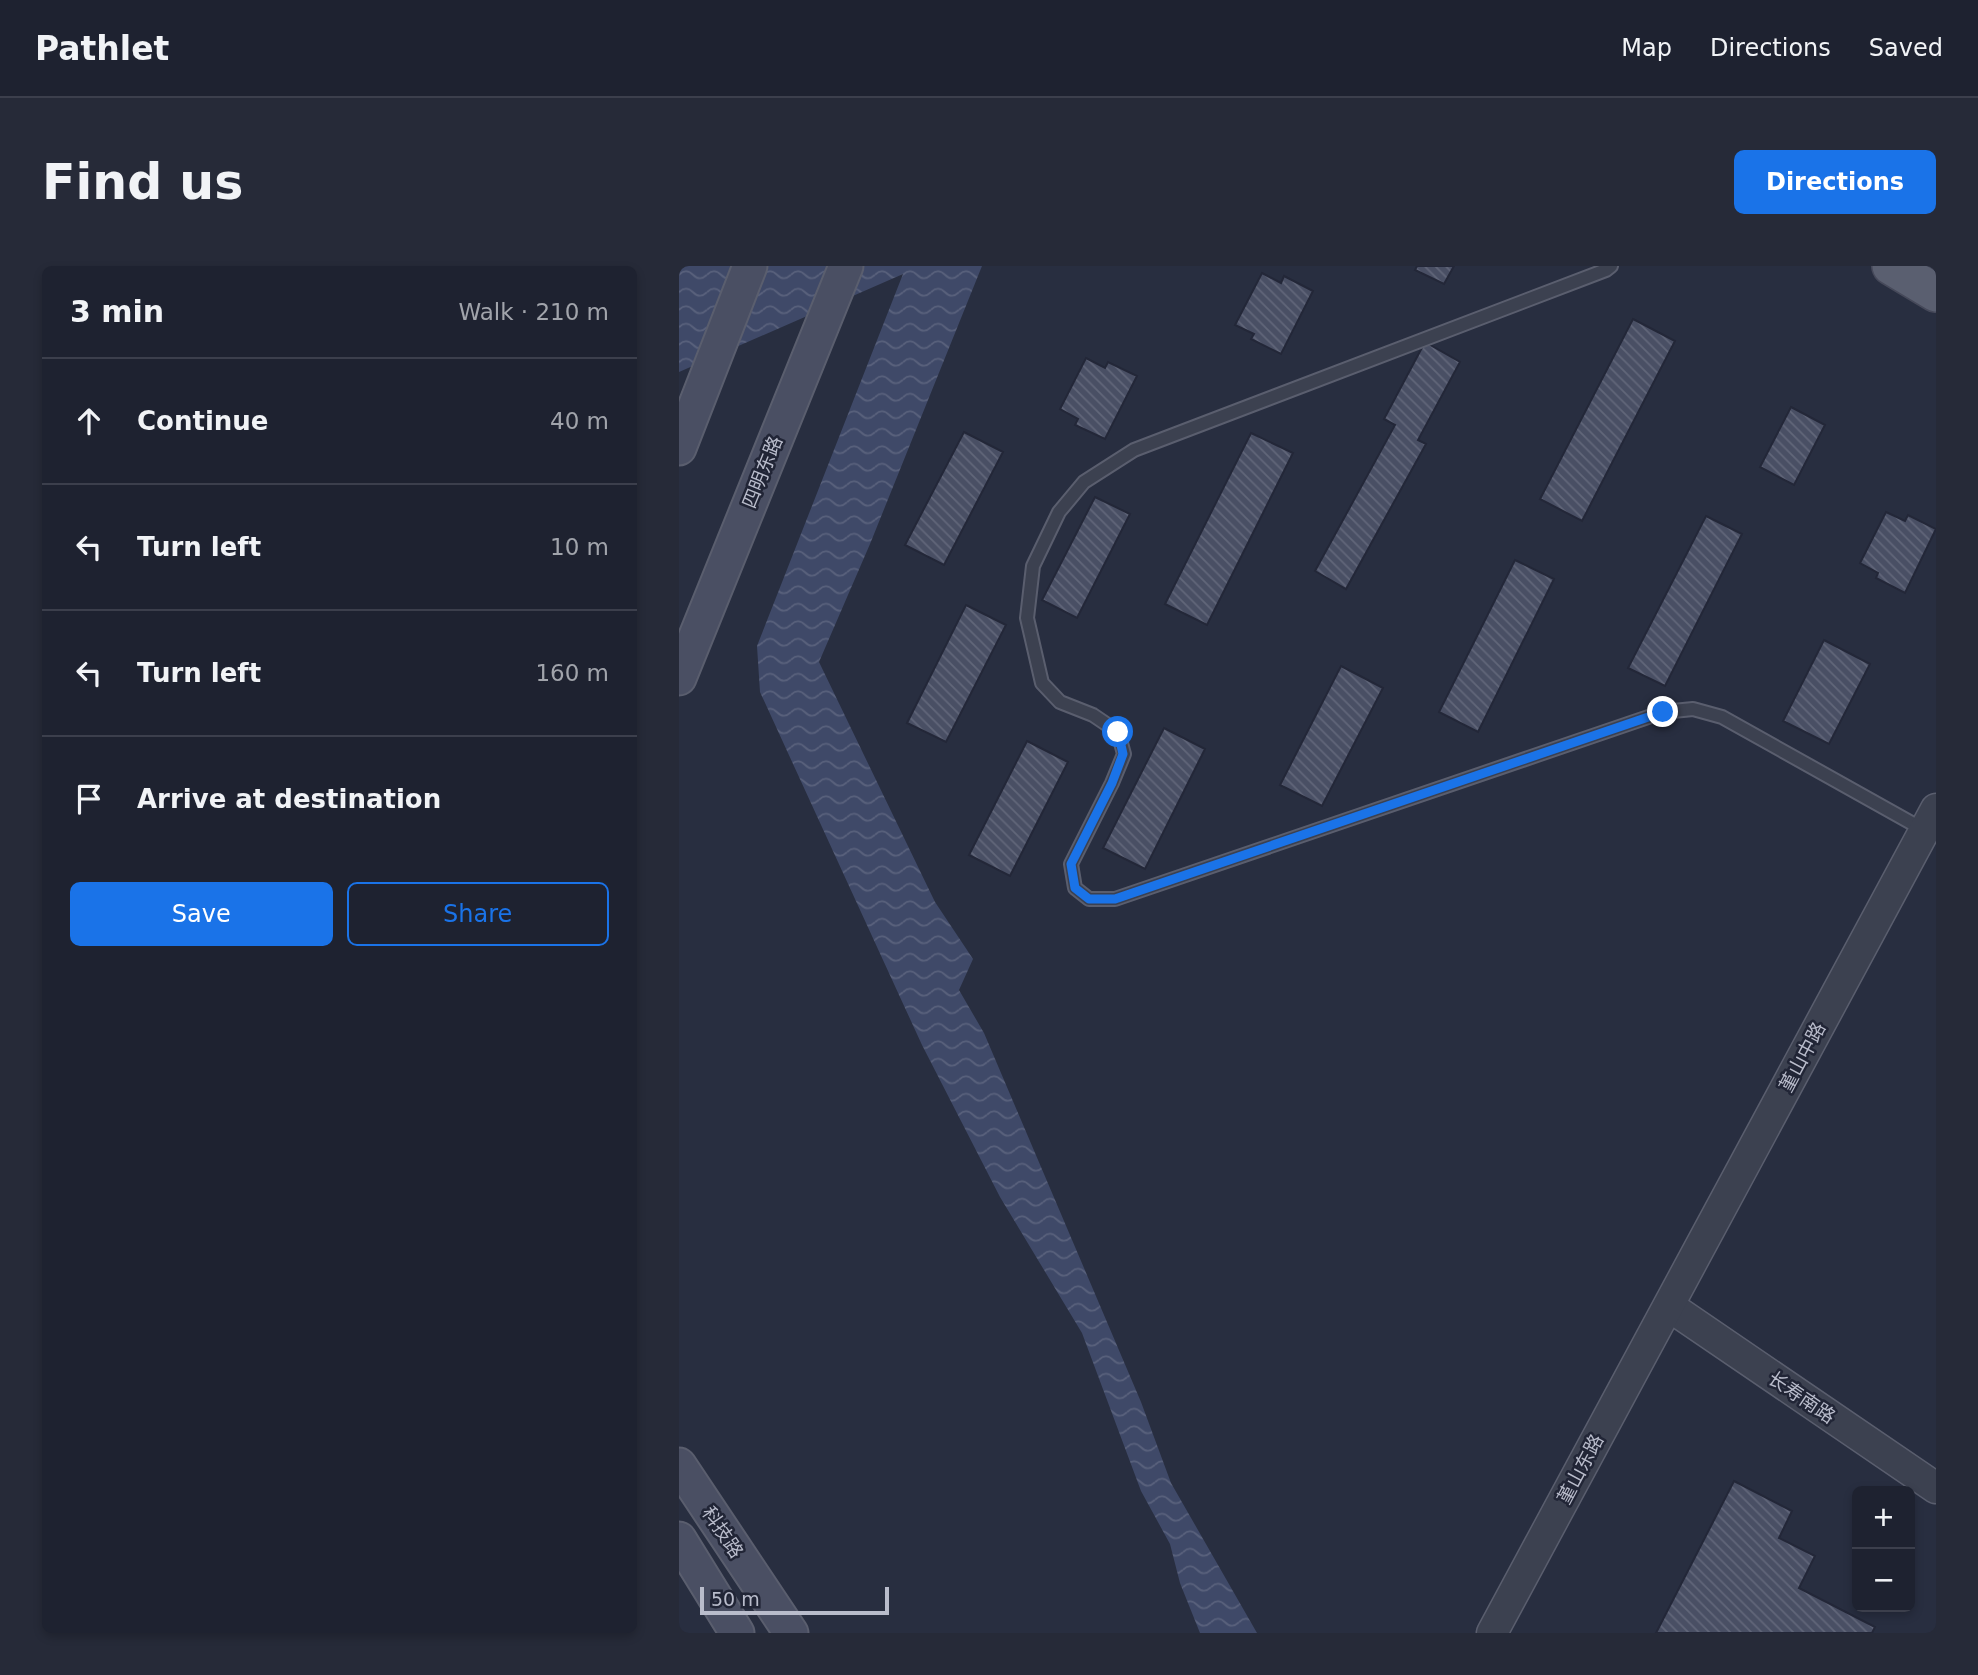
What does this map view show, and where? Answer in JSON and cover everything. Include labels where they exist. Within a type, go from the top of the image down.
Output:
[{"type":"main road","points":[[679,448],[750,266]]},
{"type":"main road","name":"四明东路","points":[[679,678],[846,266]]},
{"type":"main road","points":[[1891,266],[1936,293]]},
{"type":"main road","name":"科技路","points":[[679,1465],[791,1633]]},
{"type":"main road","points":[[679,1539],[737,1633]]},
{"type":"street","name":"堇山中路","points":[[1669,1306],[1930,820]]},
{"type":"street","name":"长寿南路","points":[[1669,1306],[1936,1488]]},
{"type":"street","name":"堇山东路","points":[[1492,1633],[1669,1306]]},
{"type":"lane","points":[[1611,266],[1134,450],[1084,482],[1059,512],[1033,566],[1027,618],[1042,683],[1060,702],[1093,715],[1118,732],[1123,754],[1112,783],[1071,864],[1075,888],[1089,899],[1115,899],[1663,712],[1693,709],[1722,717],[1930,820]]},
{"type":"water","points":[[679,266],[982,266],[870,544],[819,662],[935,902],[973,959],[959,990],[984,1033],[1141,1402],[1171,1483],[1257,1633],[1200,1633],[1180,1583],[1170,1544],[1141,1491],[1082,1333],[1000,1197],[922,1045],[760,692],[757,646],[903,274],[679,372]]},
{"type":"building","points":[[1417,266],[1454,266],[1444,284],[1415,270]]},
{"type":"building","points":[[1262,273],[1281,283],[1284,276],[1313,291],[1281,354],[1251,339],[1254,334],[1235,325]]},
{"type":"building","points":[[1633,319],[1675,341],[1582,521],[1540,499]]},
{"type":"building","points":[[1425,342],[1460,362],[1418,440],[1426,444],[1346,589],[1315,571],[1395,425],[1384,419]]},
{"type":"building","points":[[1086,358],[1105,368],[1108,362],[1137,376],[1105,439],[1075,425],[1078,419],[1060,409]]},
{"type":"building","points":[[1791,407],[1825,425],[1794,485],[1760,467]]},
{"type":"building","points":[[964,432],[1003,452],[944,565],[905,545]]},
{"type":"building","points":[[1251,433],[1293,453],[1207,625],[1165,604]]},
{"type":"building","points":[[1095,497],[1130,514],[1077,618],[1042,600]]},
{"type":"building","points":[[1886,512],[1905,521],[1908,515],[1936,529],[1905,593],[1876,578],[1878,573],[1860,563]]},
{"type":"building","points":[[1706,516],[1742,534],[1665,686],[1628,668]]},
{"type":"building","points":[[1515,560],[1554,579],[1478,732],[1439,712]]},
{"type":"building","points":[[966,605],[1006,625],[946,742],[907,723]]},
{"type":"building","points":[[1824,640],[1870,664],[1829,744],[1783,721]]},
{"type":"building","points":[[1341,666],[1383,688],[1322,806],[1280,785]]},
{"type":"building","points":[[1164,728],[1205,749],[1145,869],[1103,848]]},
{"type":"building","points":[[1027,741],[1068,762],[1010,876],[969,855]]},
{"type":"building","points":[[1734,1481],[1792,1511],[1779,1538],[1815,1556],[1799,1588],[1875,1627],[1872,1633],[1656,1633]]},
{"type":"route","points":[[1118,732],[1123,754],[1112,783],[1071,864],[1075,888],[1089,899],[1115,899],[1663,712]]}]
